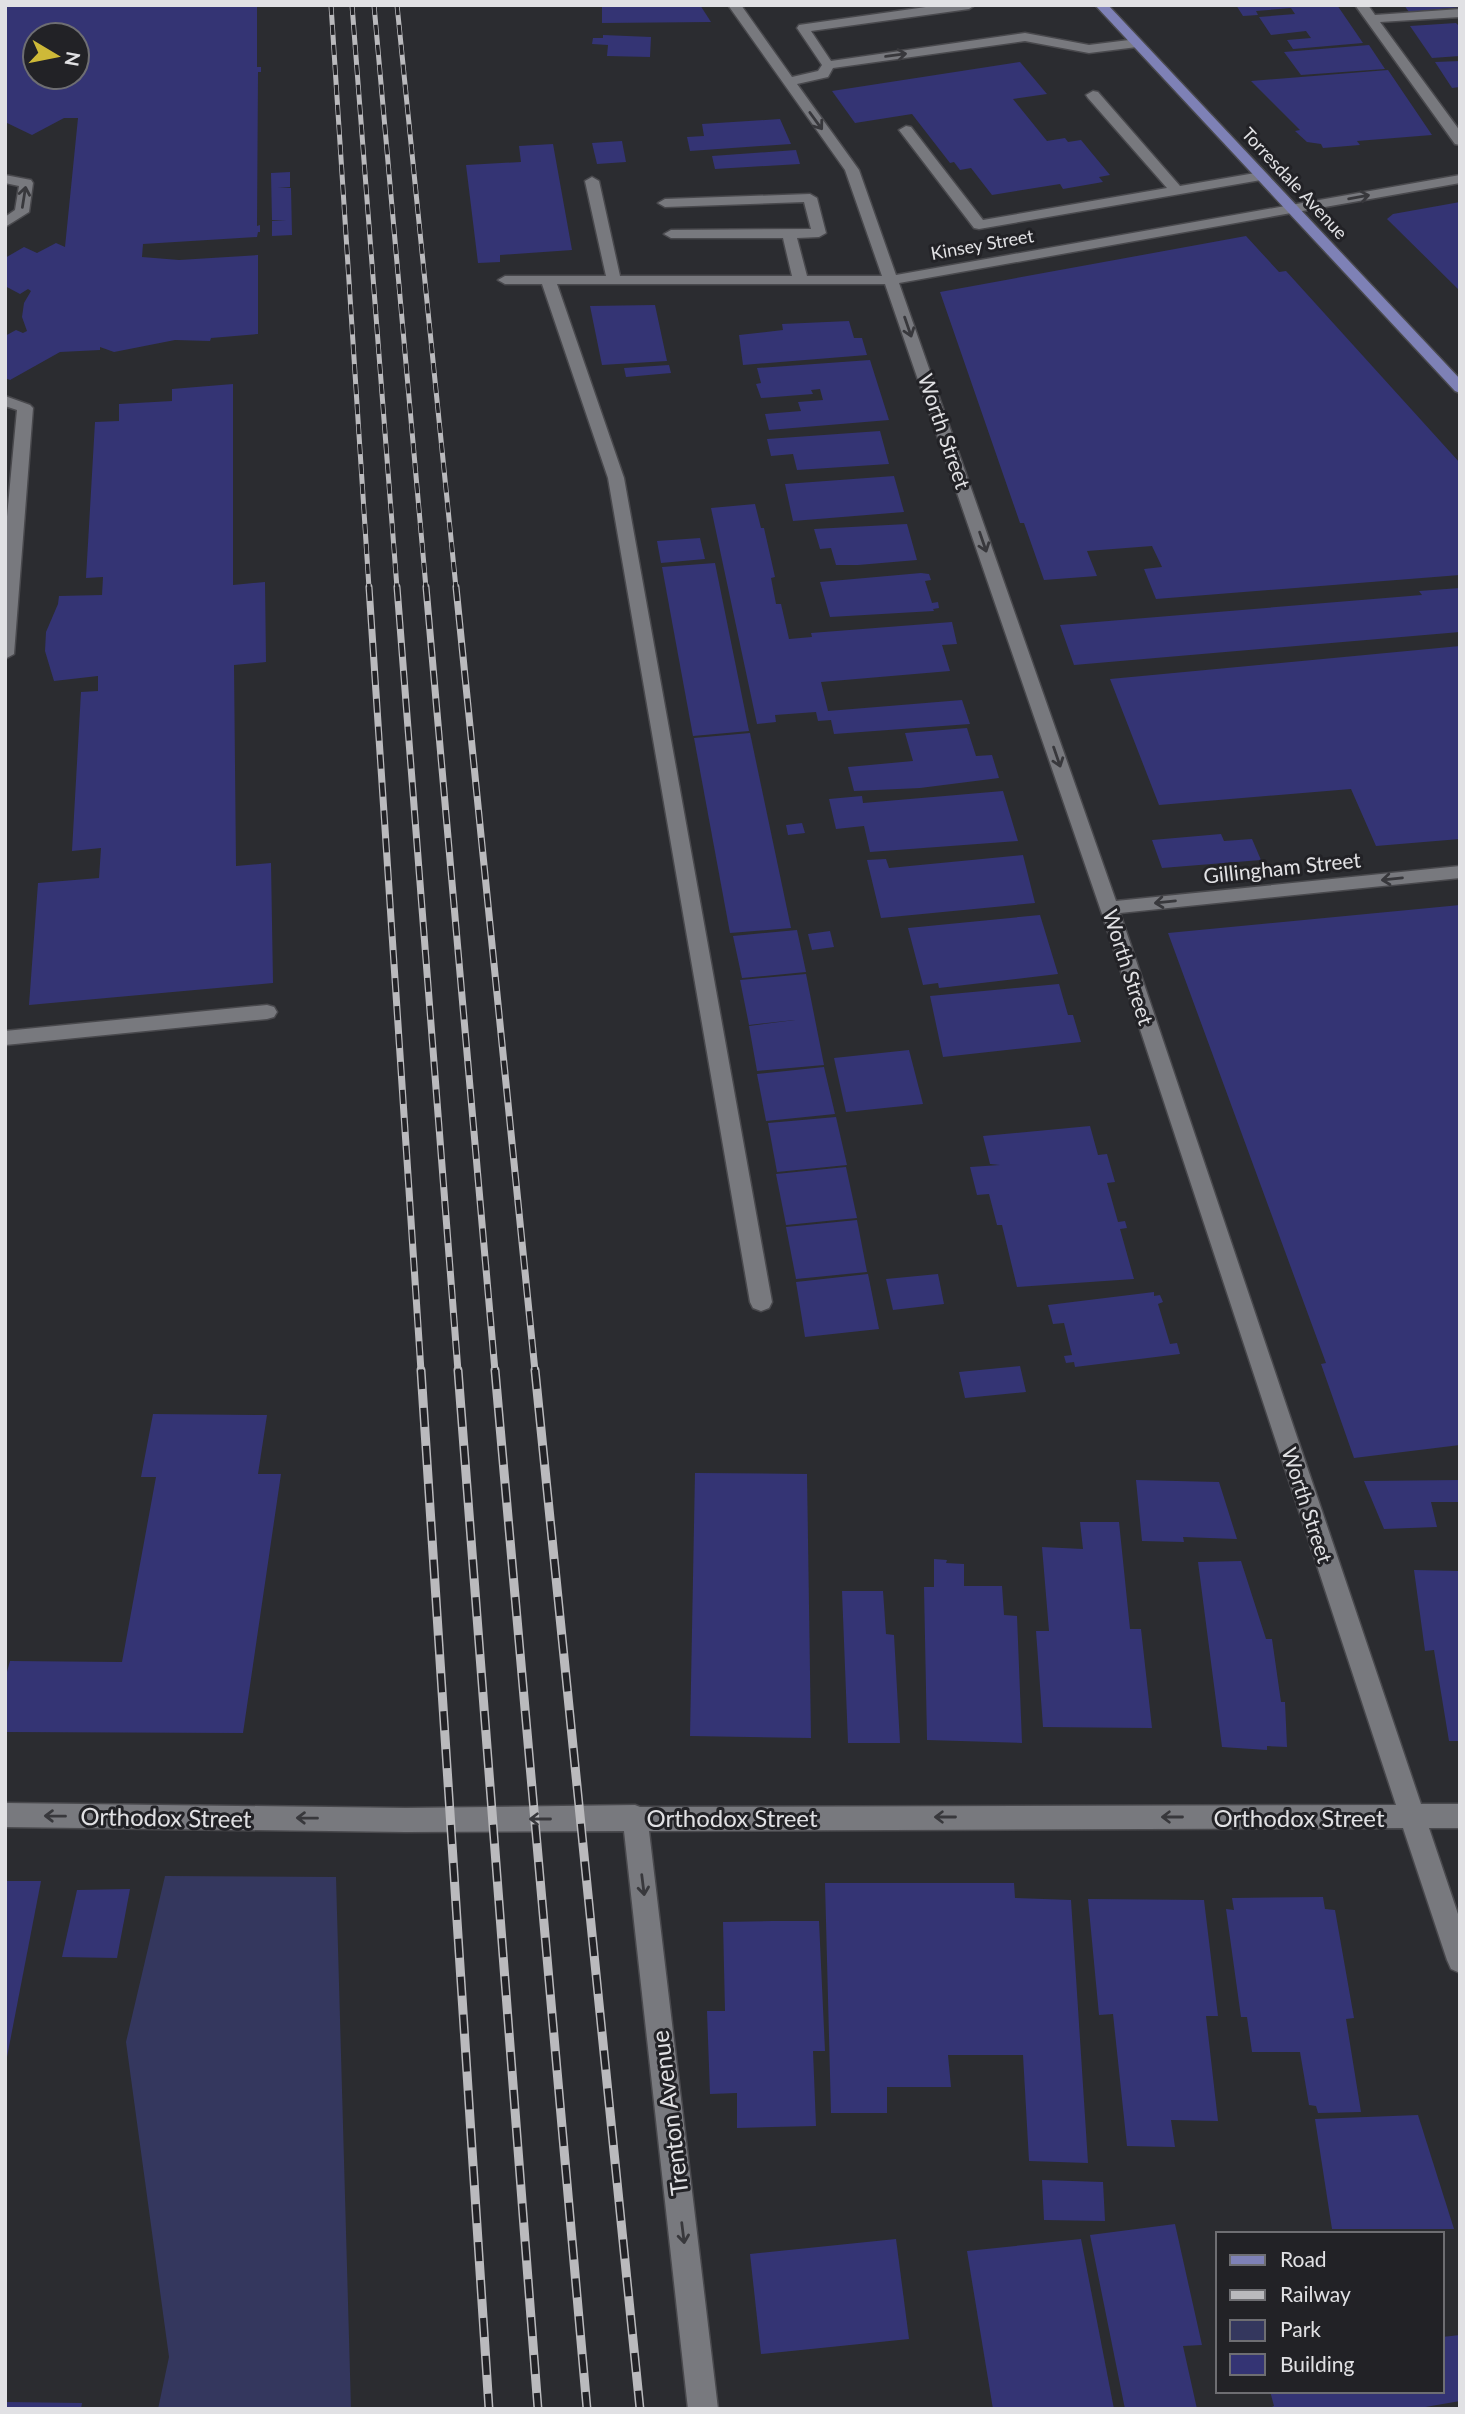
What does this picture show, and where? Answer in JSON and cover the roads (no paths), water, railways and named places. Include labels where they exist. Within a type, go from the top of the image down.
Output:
[{"type":"main road","name":"Torresdale Avenue","points":[[1101,5],[1460,388]]},
{"type":"street","name":"Worth Street","points":[[734,5],[852,170],[1109,908],[1460,1960]]},
{"type":"street","points":[[828,65],[803,28],[969,5]]},
{"type":"street","points":[[1361,5],[1460,141]]},
{"type":"street","points":[[1370,19],[1460,13]]},
{"type":"street","points":[[828,65],[1025,37],[1088,49],[1137,43]]},
{"type":"street","points":[[789,82],[823,74],[828,65]]},
{"type":"street","points":[[1093,94],[1177,191]]},
{"type":"street","points":[[906,130],[979,225],[1261,176]]},
{"type":"street","points":[[5,179],[26,183],[22,212],[5,223]]},
{"type":"street","name":"Kinsey Street","points":[[505,280],[892,280],[1460,179]]},
{"type":"street","points":[[592,181],[614,281]]},
{"type":"street","points":[[665,203],[810,198],[818,233],[671,234]]},
{"type":"street","points":[[789,234],[802,281]]},
{"type":"street","points":[[548,281],[615,478],[761,1302]]},
{"type":"street","points":[[5,401],[25,408],[7,600],[5,654]]},
{"type":"street","name":"Gillingham Street","points":[[1109,908],[1460,872]]},
{"type":"street","points":[[5,1038],[267,1012]]},
{"type":"street","name":"Orthodox Street","points":[[5,1815],[406,1820],[635,1817],[1460,1816]]},
{"type":"street","name":"Trenton Avenue","points":[[635,1817],[703,2409]]},
{"type":"railway","points":[[331,5],[369,588]]},
{"type":"railway","points":[[352,5],[397,588]]},
{"type":"railway","points":[[374,5],[426,588]]},
{"type":"railway","points":[[397,5],[456,588]]},
{"type":"railway","points":[[369,587],[421,1371]]},
{"type":"railway","points":[[397,587],[458,1371]]},
{"type":"railway","points":[[426,587],[495,1371]]},
{"type":"railway","points":[[456,587],[535,1371]]},
{"type":"railway","points":[[421,1370],[489,2409]]},
{"type":"railway","points":[[458,1370],[538,2409]]},
{"type":"railway","points":[[495,1370],[587,2409]]},
{"type":"railway","points":[[535,1370],[640,2409]]}]
